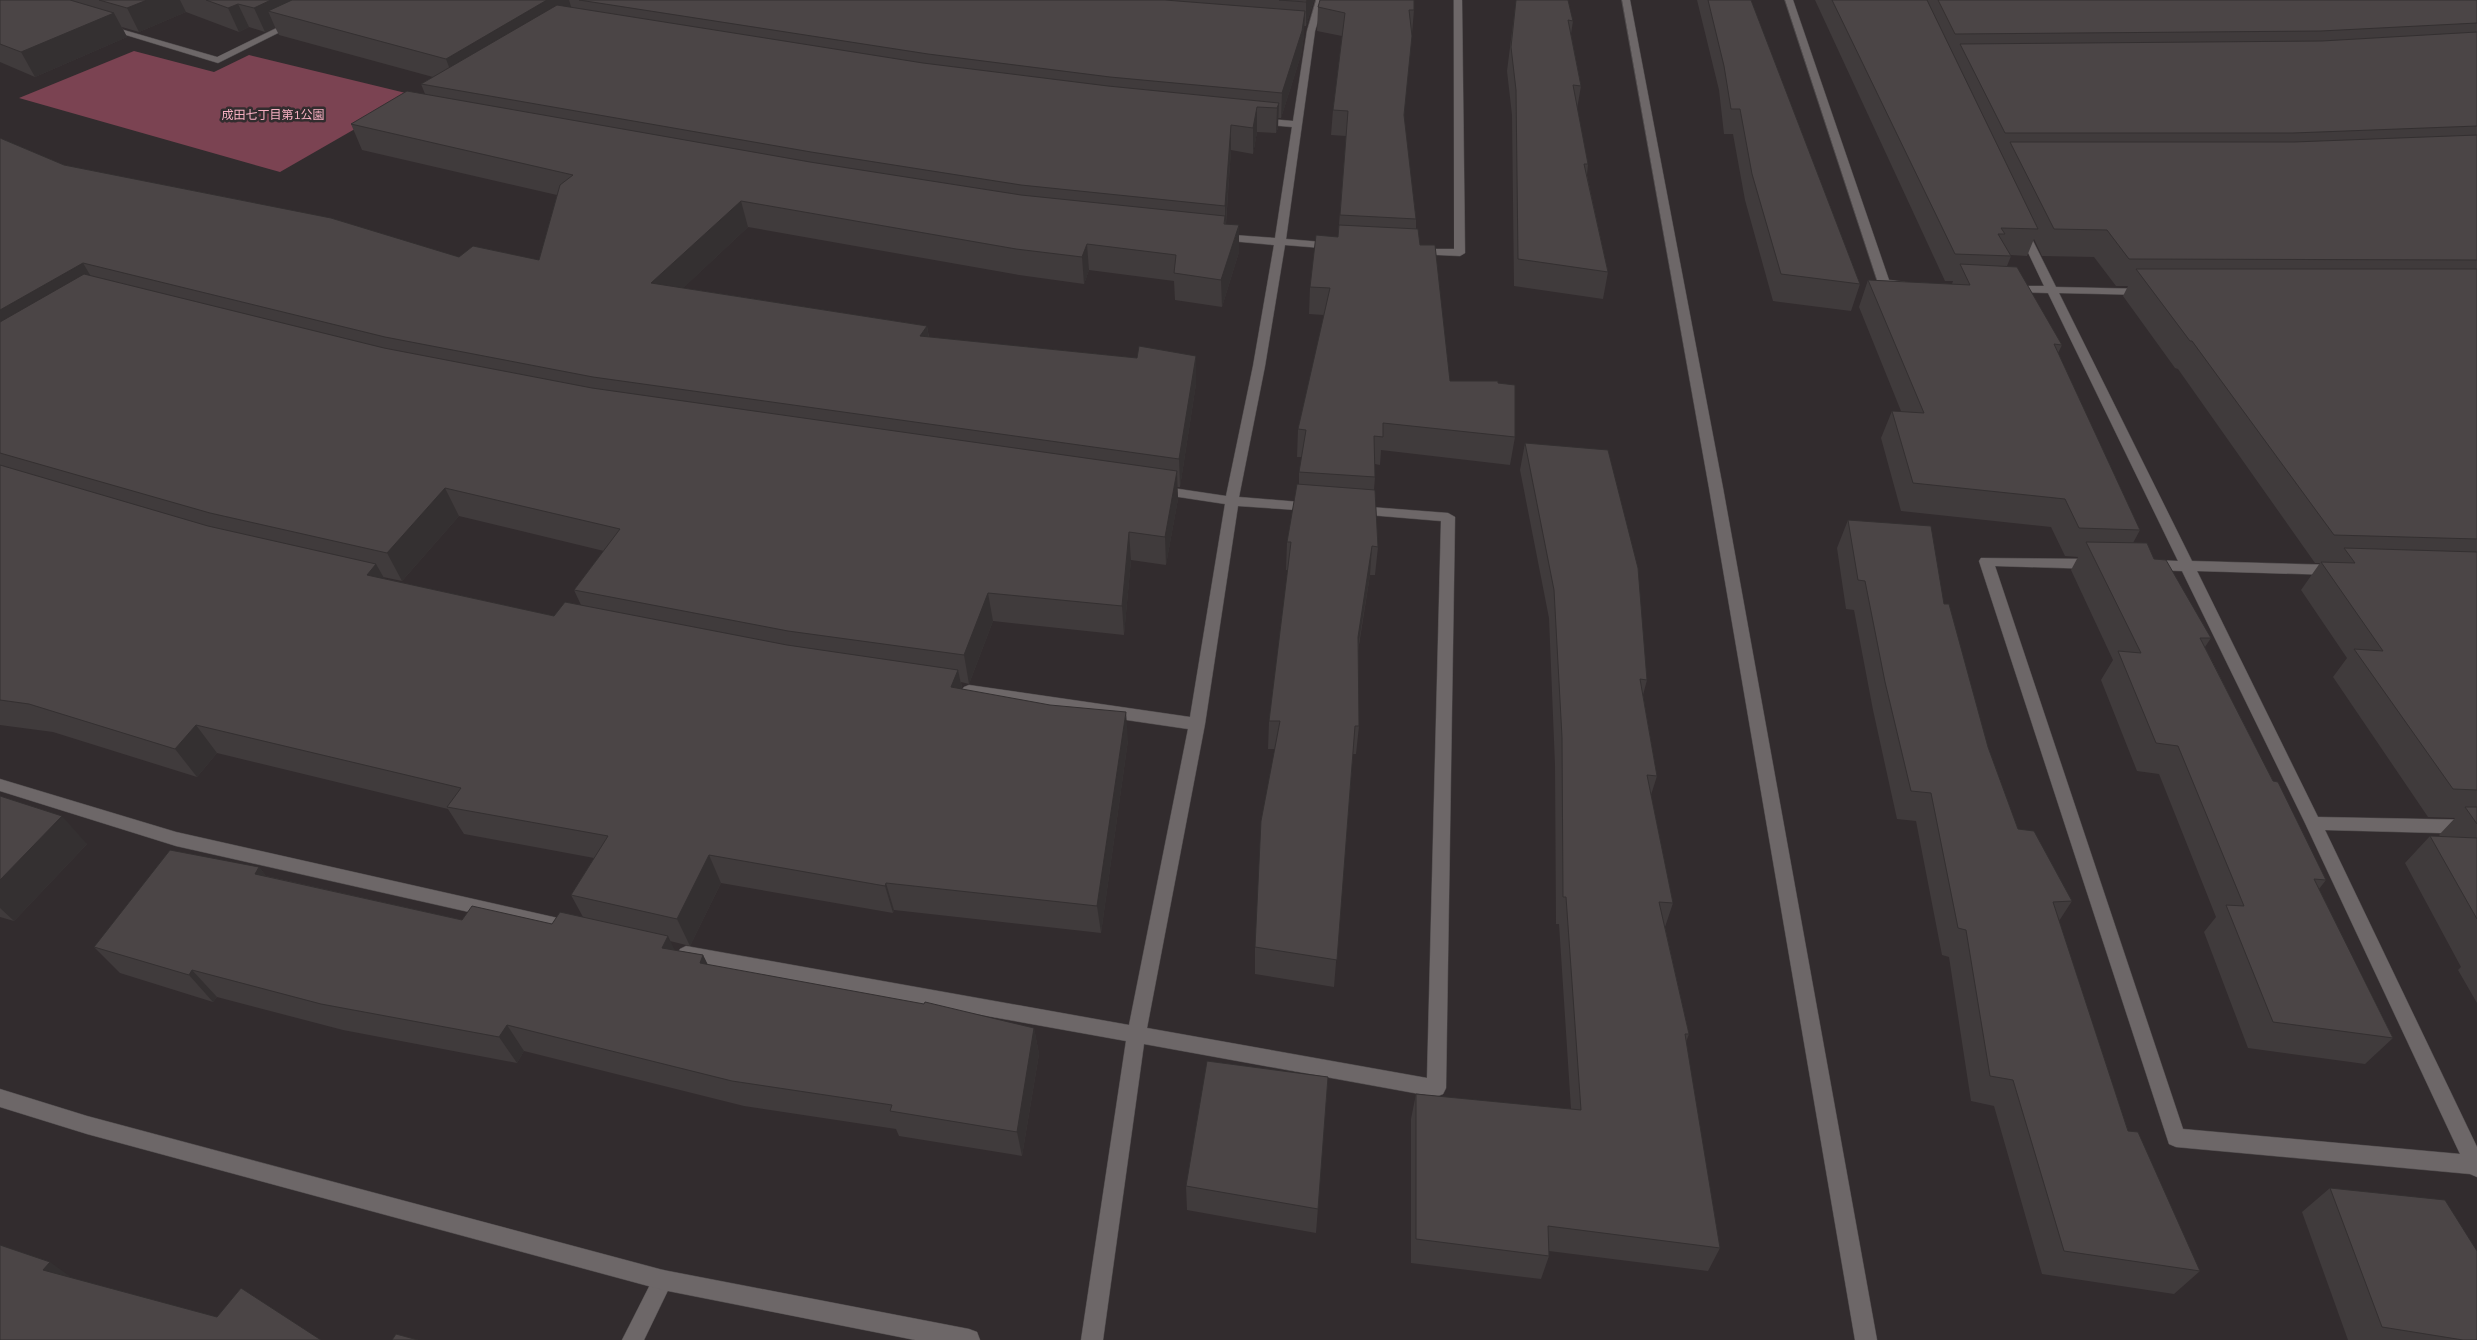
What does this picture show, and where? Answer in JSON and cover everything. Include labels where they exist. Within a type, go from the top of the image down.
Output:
[{"type":"street","points":[[1092,1340],[1136,1035],[1198,724],[1232,501],[1259,366],[1280,243],[1306,31],[1320,0]]},
{"type":"street","points":[[1403,250],[1460,254],[1458,0]]},
{"type":"street","points":[[1626,0],[1719,507],[1866,1340]]},
{"type":"street","points":[[1789,0],[1884,283],[1913,285]]},
{"type":"street","points":[[94,24],[218,60],[306,17]]},
{"type":"street","points":[[1248,120],[1296,124]]},
{"type":"street","points":[[2014,214],[2185,566],[2313,823],[2476,1166]]},
{"type":"street","points":[[1211,236],[1346,247]]},
{"type":"street","points":[[2001,289],[2159,292]]},
{"type":"street","points":[[671,951],[719,962],[1436,1088],[1448,516],[1232,501],[1143,488]]},
{"type":"street","points":[[2115,564],[1986,561],[2176,1138],[2476,1166]]},
{"type":"street","points":[[2135,565],[2350,570]]},
{"type":"street","points":[[953,689],[1198,724]]},
{"type":"street","points":[[0,785],[176,839],[584,931]]},
{"type":"street","points":[[2313,823],[2477,827]]},
{"type":"street","points":[[0,1098],[88,1126],[663,1280],[969,1340]]},
{"type":"street","points":[[633,1340],[663,1280]]},
{"type":"green space","name":"成田七丁目第1公園","points":[[134,51],[214,72],[249,55],[414,95],[280,172],[19,98]]},
{"type":"building","points":[[0,0],[70,0],[114,13],[21,52],[0,44]]},
{"type":"building","points":[[99,0],[147,0],[127,8]]},
{"type":"building","points":[[206,0],[271,0],[254,8],[238,4],[228,8]]},
{"type":"building","points":[[292,0],[547,0],[446,59],[268,11]]},
{"type":"building","points":[[579,0],[1165,0],[1305,11],[1302,31],[1282,93],[1110,77],[928,54]]},
{"type":"building","points":[[1279,0],[1307,0],[1306,2]]},
{"type":"building","points":[[1320,0],[1414,0],[1414,10],[1409,10],[1412,36],[1404,115],[1416,219],[1340,215],[1348,111],[1333,110],[1345,13],[1318,7]]},
{"type":"building","points":[[1516,0],[1568,0],[1573,21],[1568,20],[1581,86],[1573,85],[1588,164],[1584,164],[1608,272],[1518,259],[1516,90],[1511,47]]},
{"type":"building","points":[[1708,0],[1751,0],[1860,284],[1781,274],[1752,174],[1740,109],[1731,109],[1724,66]]},
{"type":"building","points":[[1832,0],[1927,0],[2038,229],[2001,228],[2005,234],[1998,234],[2011,256],[1955,254]]},
{"type":"building","points":[[1938,0],[2477,0],[2477,23],[2321,31],[1955,34]]},
{"type":"building","points":[[557,5],[923,63],[1108,86],[1279,103],[1277,108],[1257,107],[1253,128],[1231,125],[1225,206],[1021,185],[811,152],[421,84]]},
{"type":"building","points":[[2477,32],[2477,126],[2293,133],[2005,133],[1960,44],[2322,41]]},
{"type":"building","points":[[407,91],[810,162],[1021,195],[1225,216],[1224,224],[1239,225],[1221,280],[1174,273],[1176,255],[1087,244],[1082,257],[1016,249],[741,201],[651,283],[927,326],[920,336],[1137,358],[1139,346],[1196,356],[1179,459],[593,377],[385,337],[83,263],[0,310],[0,138],[64,165],[331,218],[459,257],[473,246],[539,260],[560,185],[573,175],[351,124]]},
{"type":"building","points":[[2477,135],[2477,260],[2129,259],[2107,230],[2054,229],[2010,142],[2294,142]]},
{"type":"building","points":[[1339,225],[1418,229],[1420,245],[1435,245],[1450,381],[1498,381],[1498,383],[1515,385],[1515,437],[1383,423],[1383,437],[1374,436],[1375,477],[1299,472],[1306,430],[1298,429],[1330,288],[1310,287],[1316,235],[1338,237]]},
{"type":"building","points":[[1960,264],[2017,267],[2062,345],[2054,344],[2140,530],[2079,528],[2065,499],[1913,483],[1892,411],[1924,413],[1868,280],[1970,285]]},
{"type":"building","points":[[2136,269],[2477,269],[2477,539],[2334,535],[2192,341],[2190,341]]},
{"type":"building","points":[[84,274],[384,348],[592,388],[1177,471],[1165,537],[1129,532],[1122,606],[988,593],[964,655],[788,631],[574,590],[620,529],[445,488],[387,553],[210,513],[0,453],[0,322]]},
{"type":"building","points":[[1525,443],[1608,450],[1638,568],[1647,680],[1640,679],[1657,776],[1647,775],[1673,903],[1659,902],[1689,1034],[1685,1034],[1720,1248],[1548,1226],[1549,1256],[1416,1239],[1416,1094],[1581,1110],[1566,897],[1563,897],[1562,737],[1554,590]]},
{"type":"building","points":[[0,465],[208,526],[376,564],[367,575],[554,616],[565,602],[787,645],[958,670],[951,687],[1050,705],[1126,712],[1097,906],[886,883],[885,886],[709,855],[677,919],[571,895],[608,836],[447,807],[461,788],[196,725],[175,749],[29,704],[0,700]]},
{"type":"building","points":[[1297,484],[1375,490],[1378,547],[1372,546],[1358,637],[1359,726],[1355,726],[1337,960],[1255,947],[1261,821],[1280,721],[1269,721],[1291,542],[1287,542]]},
{"type":"building","points":[[1848,520],[1931,526],[1944,604],[1949,604],[1988,747],[2018,829],[2034,831],[2072,901],[2053,902],[2128,1131],[2138,1132],[2200,1271],[2064,1251],[2013,1080],[1990,1076],[1966,930],[1958,928],[1931,793],[1911,791],[1885,682],[1865,581],[1858,580]]},
{"type":"building","points":[[2086,542],[2147,543],[2154,559],[2166,560],[2211,638],[2200,638],[2273,781],[2278,782],[2326,880],[2314,879],[2393,1038],[2273,1022],[2226,905],[2244,906],[2178,746],[2156,743],[2118,651],[2141,653]]},
{"type":"building","points":[[2344,548],[2477,552],[2477,790],[2453,789],[2354,649],[2383,651],[2321,562],[2355,563]]},
{"type":"building","points":[[0,796],[62,816],[0,880]]},
{"type":"building","points":[[2465,807],[2477,807],[2477,824]]},
{"type":"building","points":[[2430,836],[2477,838],[2477,919]]},
{"type":"building","points":[[170,850],[259,867],[255,874],[462,920],[472,906],[552,924],[560,912],[668,936],[662,948],[703,955],[700,963],[924,1004],[925,1002],[1034,1028],[1017,1132],[890,1111],[892,1105],[732,1081],[507,1025],[499,1037],[321,1004],[192,970],[189,975],[94,947]]},
{"type":"building","points":[[1207,1061],[1328,1077],[1318,1209],[1186,1186]]},
{"type":"building","points":[[2330,1188],[2445,1200],[2477,1251],[2477,1340],[2463,1340],[2382,1327]]},
{"type":"building","points":[[0,1245],[50,1262],[43,1270],[217,1317],[241,1288],[321,1340],[0,1340]]},
{"type":"building","points":[[396,1334],[418,1340],[392,1340]]}]
